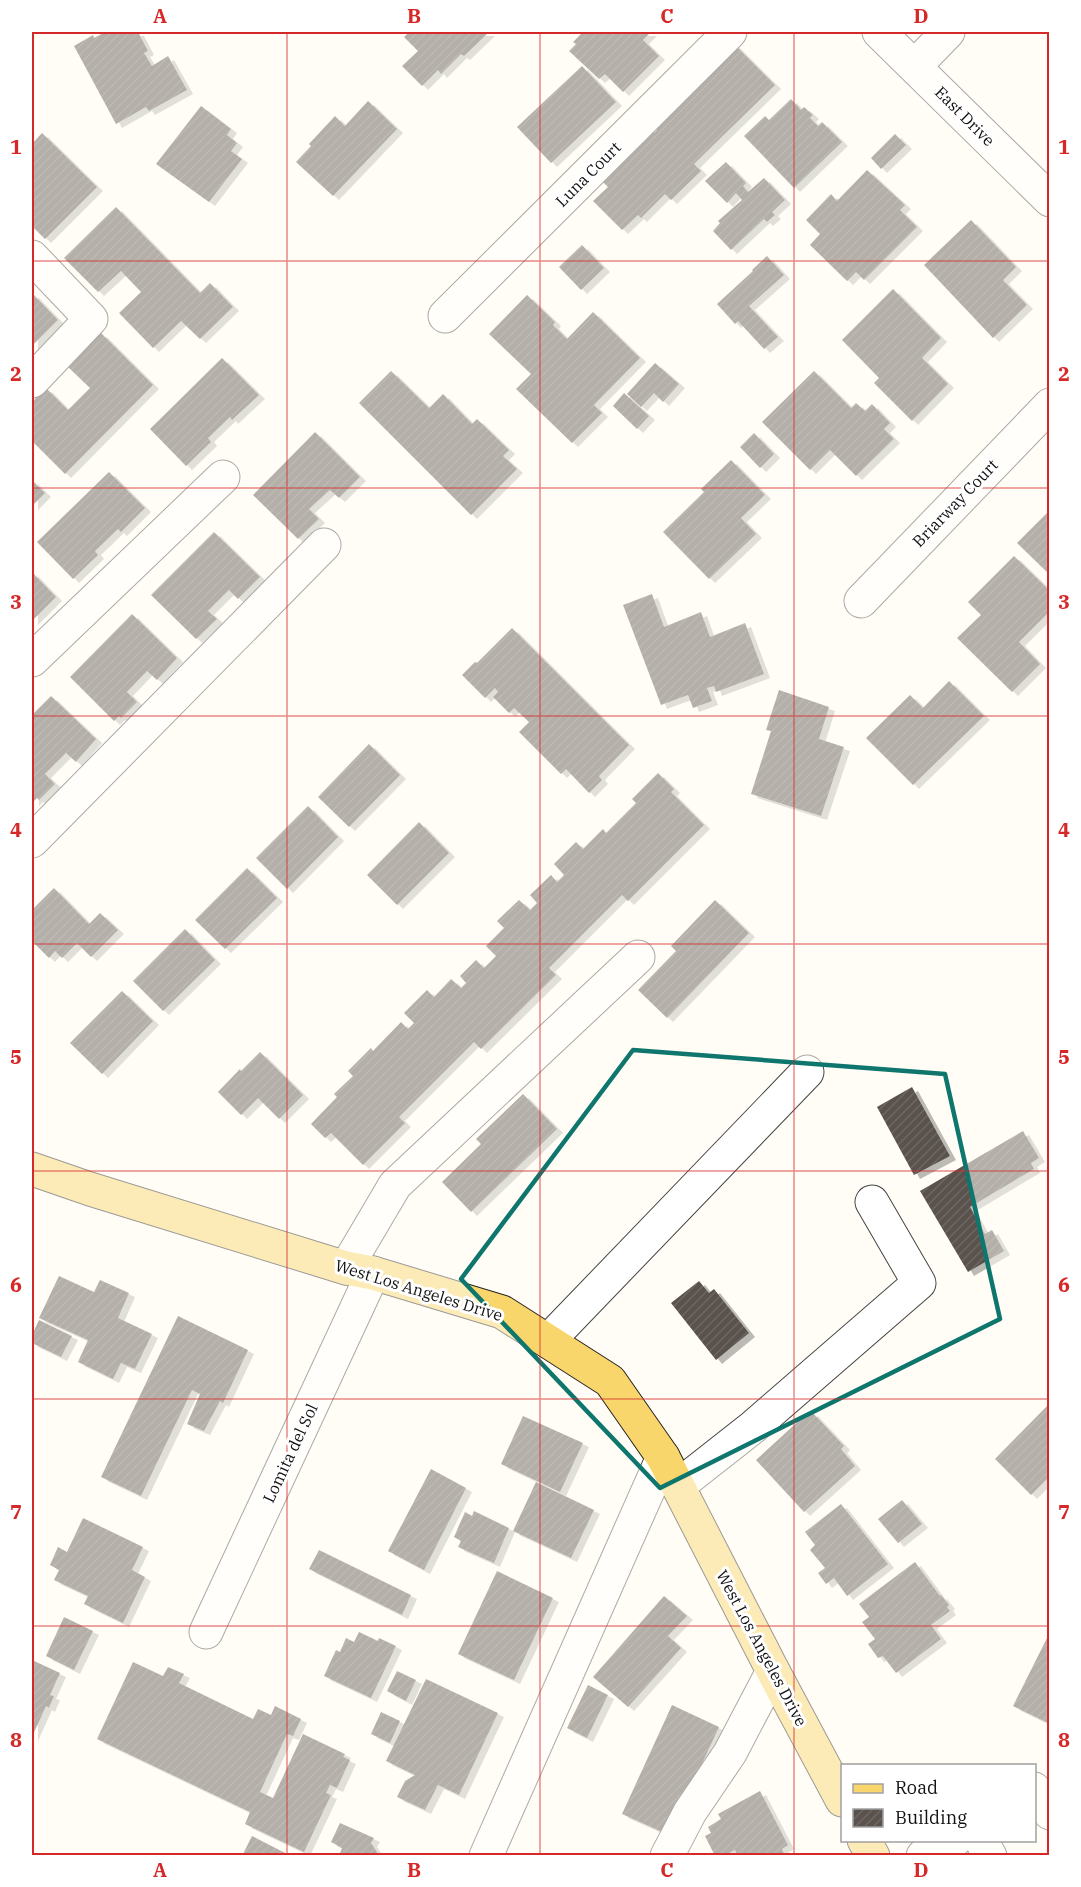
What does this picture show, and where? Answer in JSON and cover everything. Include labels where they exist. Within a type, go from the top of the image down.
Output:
[{"type":"main road","name":"West Los Angeles Drive","points":[[32,1169],[90,1190],[502,1312],[610,1381],[663,1457],[773,1671],[841,1796]]},
{"type":"main road","points":[[865,1842],[873,1856]]},
{"type":"street","name":"Luna Court","points":[[445,316],[730,32]]},
{"type":"street","name":"East Drive","points":[[879,32],[1050,200]]},
{"type":"street","points":[[915,66],[948,32]]},
{"type":"street","points":[[32,257],[91,319],[32,381]]},
{"type":"street","name":"Briarway Court","points":[[861,601],[1050,405]]},
{"type":"street","points":[[32,660],[223,477]]},
{"type":"street","points":[[32,841],[324,545]]},
{"type":"street","name":"Lomita del Sol","points":[[206,1632],[395,1185],[638,957]]},
{"type":"street","points":[[548,1341],[807,1072]]},
{"type":"street","points":[[678,1486],[753,1427],[919,1283],[872,1202]]},
{"type":"street","points":[[486,1856],[663,1457]]},
{"type":"street","points":[[667,1856],[690,1812],[730,1753],[773,1671]]},
{"type":"street","points":[[1036,1791],[1050,1813]]},
{"type":"street","points":[[923,1856],[951,1842]]},
{"type":"street","points":[[982,1842],[990,1856]]},
{"type":"highlighted area","points":[[633,1050],[945,1074],[1000,1319],[660,1488],[461,1279]]},
{"type":"building","points":[[105,32],[138,32],[148,51],[144,53],[152,66],[168,56],[187,90],[149,111],[146,107],[116,124],[74,46],[93,35],[94,38]]},
{"type":"building","points":[[409,32],[489,32],[464,56],[461,54],[441,74],[438,70],[422,86],[402,66],[418,51],[404,37]]},
{"type":"building","points":[[583,32],[651,32],[643,40],[659,56],[623,92],[605,74],[599,79],[569,51],[576,44],[573,42]]},
{"type":"building","points":[[733,43],[775,85],[694,164],[701,171],[671,200],[665,194],[641,218],[638,215],[622,230],[593,201],[608,187],[598,177],[648,127],[654,133],[657,130],[651,124]]},
{"type":"building","points":[[582,66],[616,102],[551,163],[517,127]]},
{"type":"building","points":[[791,99],[801,110],[804,107],[813,115],[810,118],[818,126],[822,122],[842,142],[794,188],[744,136],[765,116],[769,120]]},
{"type":"building","points":[[368,101],[397,129],[333,196],[296,162],[335,116],[345,126]]},
{"type":"building","points":[[201,106],[231,129],[227,135],[237,143],[231,151],[242,159],[209,202],[156,164]]},
{"type":"building","points":[[42,133],[97,187],[45,239],[32,226],[32,187],[34,184],[32,181],[32,144]]},
{"type":"building","points":[[895,134],[906,145],[881,169],[871,158]]},
{"type":"building","points":[[726,162],[746,183],[743,186],[748,192],[764,178],[785,200],[772,212],[775,215],[767,222],[764,219],[731,250],[713,231],[720,223],[718,221],[742,200],[736,193],[727,203],[705,181]]},
{"type":"building","points":[[867,170],[905,205],[900,210],[917,227],[864,280],[856,272],[847,281],[810,245],[820,234],[806,220],[831,194],[837,201]]},
{"type":"building","points":[[116,207],[200,293],[210,283],[233,307],[200,339],[181,321],[153,348],[119,313],[141,292],[121,271],[98,292],[64,258]]},
{"type":"building","points":[[971,220],[1016,267],[1003,280],[1027,305],[993,338],[924,265]]},
{"type":"building","points":[[582,245],[604,268],[581,290],[559,267]]},
{"type":"building","points":[[767,256],[784,275],[749,306],[778,337],[764,349],[738,321],[735,324],[717,304]]},
{"type":"building","points":[[893,289],[941,338],[922,358],[948,384],[912,421],[874,383],[879,378],[842,340]]},
{"type":"building","points":[[32,293],[58,320],[32,346]]},
{"type":"building","points":[[527,295],[555,322],[553,325],[567,339],[593,312],[640,358],[594,405],[602,413],[572,443],[516,389],[531,374],[489,334]]},
{"type":"building","points":[[101,333],[153,385],[65,474],[32,441],[32,402],[46,388],[68,410],[90,388],[68,367]]},
{"type":"building","points":[[222,358],[259,395],[232,420],[230,417],[208,438],[211,442],[186,466],[150,429]]},
{"type":"building","points":[[655,363],[679,384],[663,402],[654,393],[641,407],[627,394]]},
{"type":"building","points":[[391,371],[429,408],[443,394],[472,424],[477,419],[509,450],[503,456],[517,469],[471,515],[359,403]]},
{"type":"building","points":[[814,371],[851,408],[856,403],[865,411],[872,404],[890,423],[884,429],[894,439],[856,476],[830,450],[810,470],[762,422]]},
{"type":"building","points":[[624,393],[649,416],[637,429],[613,406]]},
{"type":"building","points":[[315,432],[360,477],[339,498],[330,490],[309,509],[319,519],[298,539],[253,495]]},
{"type":"building","points":[[754,433],[774,454],[760,468],[740,447]]},
{"type":"building","points":[[731,460],[765,495],[741,518],[756,534],[709,579],[663,532],[704,492],[701,489]]},
{"type":"building","points":[[109,472],[145,508],[121,532],[118,529],[95,551],[98,555],[73,579],[37,542]]},
{"type":"building","points":[[32,480],[45,493],[32,506]]},
{"type":"building","points":[[1050,510],[1050,575],[1017,543]]},
{"type":"building","points":[[214,532],[260,577],[238,599],[229,590],[208,611],[217,619],[196,639],[151,595]]},
{"type":"building","points":[[1014,556],[1050,591],[1050,611],[1019,642],[1040,664],[1012,692],[957,638],[981,615],[968,602]]},
{"type":"building","points":[[32,572],[56,597],[32,621]]},
{"type":"building","points":[[652,594],[664,627],[701,612],[710,637],[745,623],[764,674],[716,692],[714,686],[707,688],[712,701],[693,708],[688,695],[661,705],[623,605]]},
{"type":"building","points":[[132,614],[177,658],[157,680],[147,671],[127,692],[137,702],[121,718],[119,716],[114,721],[70,677]]},
{"type":"building","points":[[512,628],[629,745],[599,776],[602,780],[589,793],[566,769],[561,774],[519,732],[529,722],[514,708],[509,713],[493,697],[498,692],[495,688],[485,698],[462,675]]},
{"type":"building","points":[[949,681],[984,716],[913,785],[866,738],[910,695],[923,708]]},
{"type":"building","points":[[779,690],[829,707],[819,739],[844,747],[821,816],[751,794],[771,731],[766,730]]},
{"type":"building","points":[[51,696],[96,739],[76,762],[66,753],[45,774],[55,784],[39,800],[37,798],[33,802],[32,715]]},
{"type":"building","points":[[369,744],[400,775],[349,827],[318,797]]},
{"type":"building","points":[[658,773],[674,789],[671,792],[704,825],[628,901],[622,895],[549,968],[556,975],[481,1049],[474,1042],[399,1117],[405,1123],[363,1165],[331,1133],[325,1138],[311,1124],[337,1097],[334,1094],[353,1076],[348,1071],[371,1048],[373,1051],[401,1022],[408,1029],[414,1023],[404,1013],[427,990],[434,997],[451,979],[461,988],[466,983],[460,976],[476,960],[484,968],[496,956],[486,946],[504,928],[497,921],[519,900],[530,910],[537,903],[530,895],[551,875],[557,882],[564,875],[554,864],[576,842],[583,849],[603,829],[606,833],[636,803],[632,799]]},
{"type":"building","points":[[308,806],[338,837],[287,889],[256,858]]},
{"type":"building","points":[[419,822],[449,853],[397,905],[367,875]]},
{"type":"building","points":[[247,868],[277,898],[225,949],[195,920]]},
{"type":"building","points":[[54,888],[89,924],[100,913],[118,930],[91,957],[77,943],[62,958],[55,951],[49,958],[34,943],[32,945],[32,910]]},
{"type":"building","points":[[715,900],[749,933],[667,1018],[638,990],[676,951],[671,946]]},
{"type":"building","points":[[185,929],[215,960],[163,1011],[133,981]]},
{"type":"building","points":[[122,991],[153,1021],[102,1074],[70,1043]]},
{"type":"building","points":[[260,1052],[303,1095],[279,1119],[258,1098],[241,1115],[218,1092]]},
{"type":"building","points":[[912,1087],[950,1156],[914,1175],[877,1107]]},
{"type":"building","points":[[523,1094],[557,1129],[471,1212],[442,1182],[481,1144],[476,1139]]},
{"type":"building","points":[[1023,1131],[1039,1158],[1031,1163],[1034,1169],[970,1207],[985,1234],[992,1230],[1004,1251],[968,1272],[920,1191]]},
{"type":"building","points":[[59,1276],[94,1292],[100,1280],[129,1293],[118,1318],[152,1334],[135,1369],[121,1363],[113,1379],[78,1362],[88,1340],[39,1318]]},
{"type":"building","points":[[699,1281],[709,1293],[714,1289],[749,1333],[716,1360],[671,1303]]},
{"type":"building","points":[[178,1316],[248,1350],[223,1403],[220,1401],[204,1431],[187,1424],[200,1394],[192,1390],[141,1496],[101,1477]]},
{"type":"building","points":[[39,1320],[72,1336],[61,1357],[32,1343],[32,1335]]},
{"type":"building","points":[[1047,1406],[1050,1409],[1050,1476],[1031,1495],[995,1459]]},
{"type":"building","points":[[812,1412],[844,1446],[841,1449],[855,1466],[804,1512],[756,1460],[804,1416],[806,1418]]},
{"type":"building","points":[[523,1416],[583,1443],[560,1492],[501,1464]]},
{"type":"building","points":[[431,1469],[466,1488],[424,1570],[388,1551]]},
{"type":"building","points":[[536,1482],[594,1510],[571,1558],[513,1531]]},
{"type":"building","points":[[902,1500],[922,1524],[898,1543],[878,1519]]},
{"type":"building","points":[[841,1504],[888,1564],[847,1596],[834,1578],[826,1584],[818,1573],[825,1568],[810,1550],[815,1545],[805,1532]]},
{"type":"building","points":[[474,1511],[509,1528],[494,1563],[458,1547],[461,1541],[454,1537],[465,1512],[472,1516]]},
{"type":"building","points":[[83,1518],[143,1547],[132,1570],[145,1577],[123,1623],[84,1604],[88,1596],[54,1580],[59,1570],[50,1565],[58,1547],[67,1552]]},
{"type":"building","points":[[319,1550],[411,1595],[402,1615],[309,1569]]},
{"type":"building","points":[[915,1562],[949,1605],[947,1607],[950,1611],[931,1625],[941,1639],[896,1673],[883,1656],[878,1658],[868,1644],[875,1639],[862,1622],[869,1617],[859,1604]]},
{"type":"building","points":[[497,1571],[553,1598],[514,1680],[458,1654]]},
{"type":"building","points":[[664,1596],[687,1616],[668,1636],[681,1648],[628,1707],[593,1677]]},
{"type":"building","points":[[64,1617],[93,1631],[74,1670],[46,1656]]},
{"type":"building","points":[[359,1632],[396,1646],[371,1698],[324,1676],[336,1650],[340,1652],[346,1638],[354,1642]]},
{"type":"building","points":[[1050,1632],[1050,1724],[1013,1706]]},
{"type":"building","points":[[32,1660],[60,1673],[50,1695],[54,1696],[49,1708],[46,1706],[32,1737]]},
{"type":"building","points":[[133,1662],[163,1676],[168,1667],[184,1674],[179,1683],[253,1719],[258,1709],[271,1715],[275,1706],[301,1719],[293,1736],[287,1734],[260,1792],[273,1798],[303,1734],[345,1754],[343,1757],[350,1760],[337,1788],[330,1785],[326,1793],[331,1795],[304,1852],[245,1824],[250,1812],[97,1739]]},
{"type":"building","points":[[397,1671],[416,1680],[406,1701],[387,1691]]},
{"type":"building","points":[[426,1679],[498,1713],[459,1795],[438,1785],[425,1810],[397,1797],[405,1781],[415,1775],[386,1761]]},
{"type":"building","points":[[588,1685],[608,1695],[587,1738],[567,1728]]},
{"type":"building","points":[[672,1705],[719,1727],[669,1835],[622,1814]]},
{"type":"building","points":[[381,1712],[400,1721],[390,1743],[371,1734]]},
{"type":"building","points":[[760,1791],[788,1845],[782,1849],[785,1856],[738,1856],[735,1850],[724,1856],[715,1856],[705,1836],[711,1833],[708,1827],[721,1819],[718,1814]]},
{"type":"building","points":[[340,1823],[374,1838],[371,1843],[377,1852],[375,1856],[339,1856],[342,1848],[331,1842]]},
{"type":"building","points":[[252,1836],[291,1856],[242,1856]]}]
